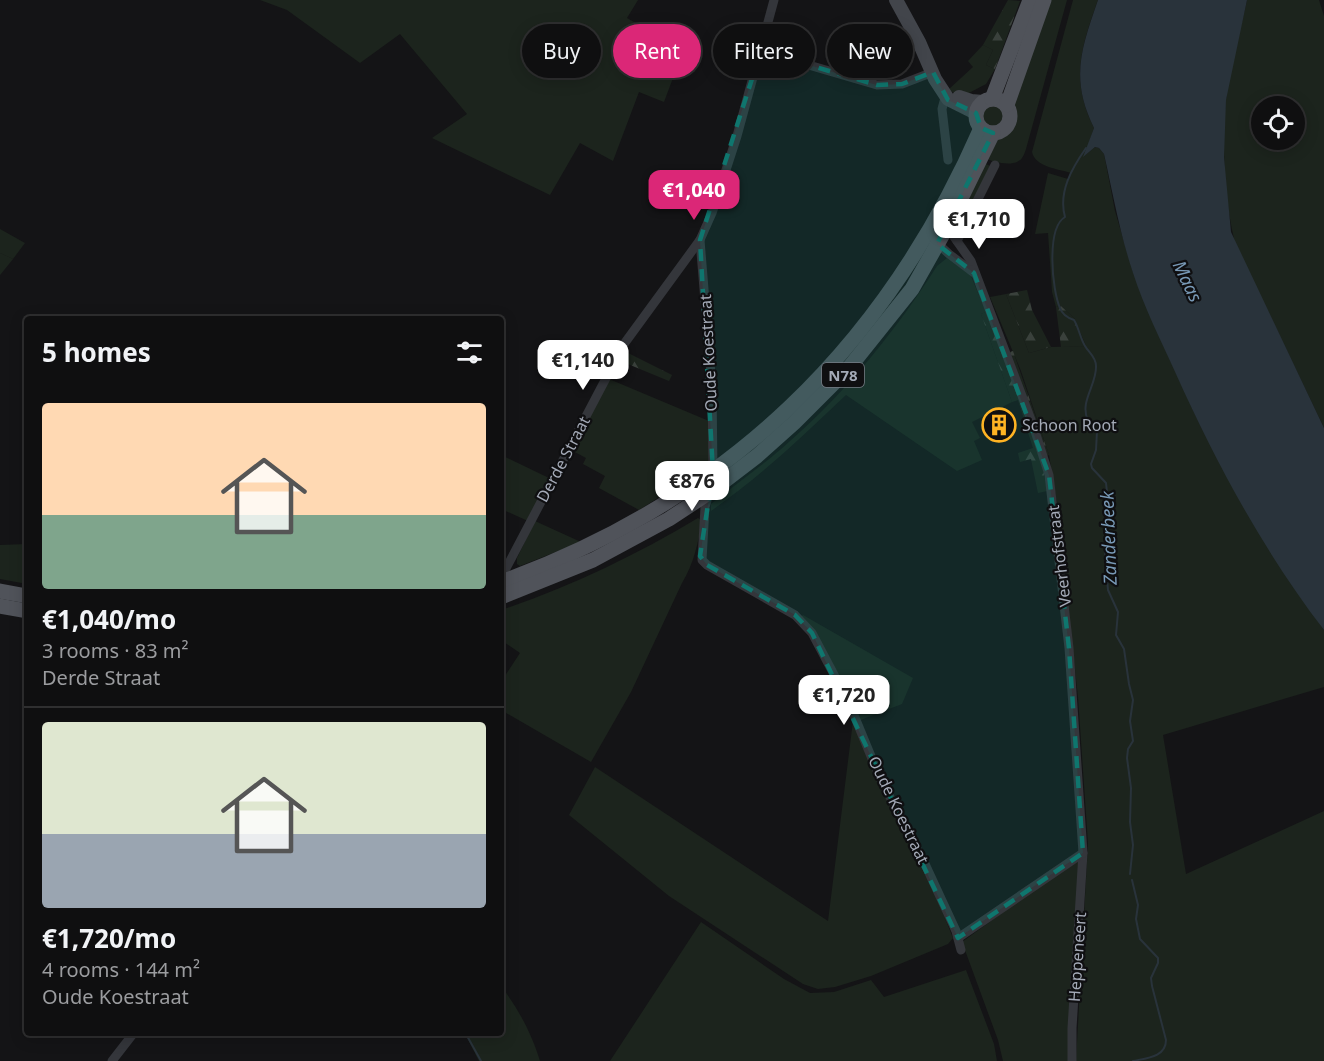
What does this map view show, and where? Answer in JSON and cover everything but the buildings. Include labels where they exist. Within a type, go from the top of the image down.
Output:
[{"type":"main road","name":"N78","points":[[504,596],[593,560],[658,525],[710,492],[795,423],[848,369],[908,296],[970,153],[1030,0]]},
{"type":"main road","name":"N78","points":[[985,115],[1002,131],[1009,124],[1010,114],[1007,105],[1044,0]]},
{"type":"main road","points":[[985,115],[1003,101],[1007,105]]},
{"type":"main road","name":"N78","points":[[504,579],[574,553],[673,500],[713,472],[774,422],[837,360],[933,238],[947,227],[985,115]]},
{"type":"main road","points":[[0,591],[24,595]]},
{"type":"main road","points":[[0,606],[24,610]]},
{"type":"street","name":"Derde Straat","points":[[768,24],[774,0]]},
{"type":"street","points":[[896,0],[939,86],[946,94],[953,94],[971,101],[985,115]]},
{"type":"street","points":[[815,67],[877,85],[902,84],[933,72]]},
{"type":"street","name":"Derde Straat","points":[[504,574],[624,344],[700,240],[712,213],[753,78]]},
{"type":"street","points":[[946,94],[942,109],[948,160]]},
{"type":"street","points":[[957,241],[995,165]]},
{"type":"street","name":"Veerhofstraat","points":[[947,227],[971,261],[1033,425],[1049,475],[1069,648],[1083,853]]},
{"type":"street","points":[[933,238],[974,273]]},
{"type":"street","name":"Oude Koestraat","points":[[700,240],[712,387],[713,472],[705,507],[702,560],[795,615],[812,633],[849,703],[880,778],[925,864],[958,938]]},
{"type":"street","points":[[961,950],[958,938],[1083,853]]},
{"type":"street","name":"Heppeneert","points":[[1072,1061],[1083,853]]},
{"type":"street","points":[[112,1061],[131,1036]]},
{"type":"highlighted area","points":[[761,51],[877,85],[902,84],[933,72],[948,100],[976,113],[981,128],[993,133],[937,244],[974,273],[1049,475],[1069,648],[1083,853],[958,938],[812,633],[795,615],[707,565],[700,556],[713,472],[700,240]]},
{"type":"green space","points":[[260,0],[638,0],[627,18],[637,24],[613,24],[613,78],[673,78],[664,102],[639,92],[613,161],[580,143],[550,195],[432,138],[467,114],[400,34],[360,63],[287,10]]},
{"type":"green space","points":[[1008,0],[1020,1],[995,69],[986,65],[993,50],[983,45]]},
{"type":"green space","points":[[1048,0],[1067,0],[1025,152],[1019,161],[1014,163],[988,160],[984,158],[996,137],[1006,133],[1012,124],[1014,116],[1011,106]]},
{"type":"green space","points":[[1073,0],[1098,0],[1087,33],[1081,64],[1082,94],[1094,128],[1085,155],[1095,147],[1104,154],[1115,211],[1133,272],[1155,327],[1201,427],[1279,565],[1324,630],[1324,687],[1163,735],[1186,874],[1324,811],[1324,1061],[1076,1061],[1088,843],[1078,697],[1057,504],[1049,455],[1021,371],[990,297],[1006,294],[1029,353],[1051,347],[1086,346],[1074,318],[1061,306],[1056,307],[1052,292],[1048,233],[1035,234],[1048,173],[1068,179],[1071,173],[1042,164],[1032,152]]},
{"type":"green space","points":[[1247,0],[1319,0],[1324,16],[1324,428],[1264,303],[1251,285],[1233,236],[1228,207],[1224,148],[1224,122],[1230,74]]},
{"type":"green space","points":[[983,45],[993,50],[986,65],[995,69],[986,84],[965,95],[948,90],[973,67],[968,61]]},
{"type":"green space","points":[[993,105],[1001,108],[1004,116],[1001,124],[993,127],[985,124],[982,116],[985,108]]},
{"type":"green space","points":[[982,162],[990,166],[960,230],[953,228]]},
{"type":"green space","points":[[0,229],[25,243],[13,259],[0,253]]},
{"type":"green space","points":[[0,253],[13,259],[0,275]]},
{"type":"green space","points":[[947,258],[971,276],[986,312],[981,314],[1012,402],[972,422],[980,438],[974,441],[982,460],[957,471],[846,395],[764,470],[711,511],[711,504],[761,466],[811,422],[851,380],[888,336],[937,266]]},
{"type":"green space","points":[[1027,290],[1032,310],[1051,347],[1029,353],[1006,294]]},
{"type":"green space","points":[[1061,306],[1074,318],[1086,346],[1061,347],[1056,307]]},
{"type":"green space","points":[[986,312],[1003,354],[1013,351],[1049,455],[1041,458],[1047,491],[1038,493],[1031,459],[1020,462],[1018,453],[1033,448],[1018,400],[1012,402],[981,314]]},
{"type":"green space","points":[[624,351],[672,375],[669,381],[618,360]]},
{"type":"green space","points":[[609,379],[709,421],[709,465],[639,510],[599,488],[605,476],[583,464],[586,458],[571,450]]},
{"type":"green space","points":[[504,456],[549,478],[528,521],[504,510]]},
{"type":"green space","points":[[698,518],[702,521],[690,568],[631,692],[591,762],[504,712],[504,677],[520,653],[504,642],[504,609],[552,591],[651,545]]},
{"type":"green space","points":[[535,521],[581,542],[520,566],[517,564],[517,558]]},
{"type":"green space","points":[[24,544],[24,583],[0,579],[0,545]]},
{"type":"green space","points":[[803,615],[913,678],[902,704],[858,721],[801,617]]},
{"type":"green space","points":[[853,721],[928,876],[953,938],[948,944],[871,976],[835,987],[818,989],[803,984],[669,896],[569,815],[595,767],[828,921]]},
{"type":"green space","points":[[1080,860],[1069,1061],[1003,1061],[998,1040],[962,942]]},
{"type":"green space","points":[[701,922],[784,979],[810,993],[834,992],[871,980],[884,997],[966,970],[994,1044],[997,1061],[610,1061]]},
{"type":"green space","points":[[504,990],[524,1022],[540,1061],[479,1061],[466,1036],[504,1036]]},
{"type":"water","name":"Maas","points":[[1098,0],[1247,0],[1226,100],[1224,157],[1231,232],[1324,428],[1324,630],[1261,538],[1191,407],[1137,286],[1120,229],[1104,154],[1095,147],[1083,157],[1094,128],[1082,94],[1081,64],[1083,49]]},
{"type":"waterway","name":"Zanderbeek","points":[[1086,148],[1071,172],[1065,189],[1063,198],[1065,217],[1059,223],[1055,233],[1052,260],[1055,288],[1061,310],[1074,320],[1083,343],[1096,363],[1096,373],[1086,407],[1088,421],[1097,431],[1096,450],[1091,464],[1106,483],[1109,510],[1105,557],[1108,590],[1118,612],[1116,635],[1124,649],[1133,700],[1130,721],[1133,741],[1128,749],[1127,758],[1131,788],[1130,822],[1133,845],[1130,874]]},
{"type":"waterway","name":"Zanderbeek","points":[[1132,880],[1138,905],[1136,919],[1140,939],[1158,958],[1151,978],[1166,1040],[1163,1050],[1159,1053],[1150,1058],[1133,1061]]},
{"type":"waterway","points":[[467,1036],[481,1061]]},
{"type":"place","name":"Schoon Root","points":[[999,425]]}]
